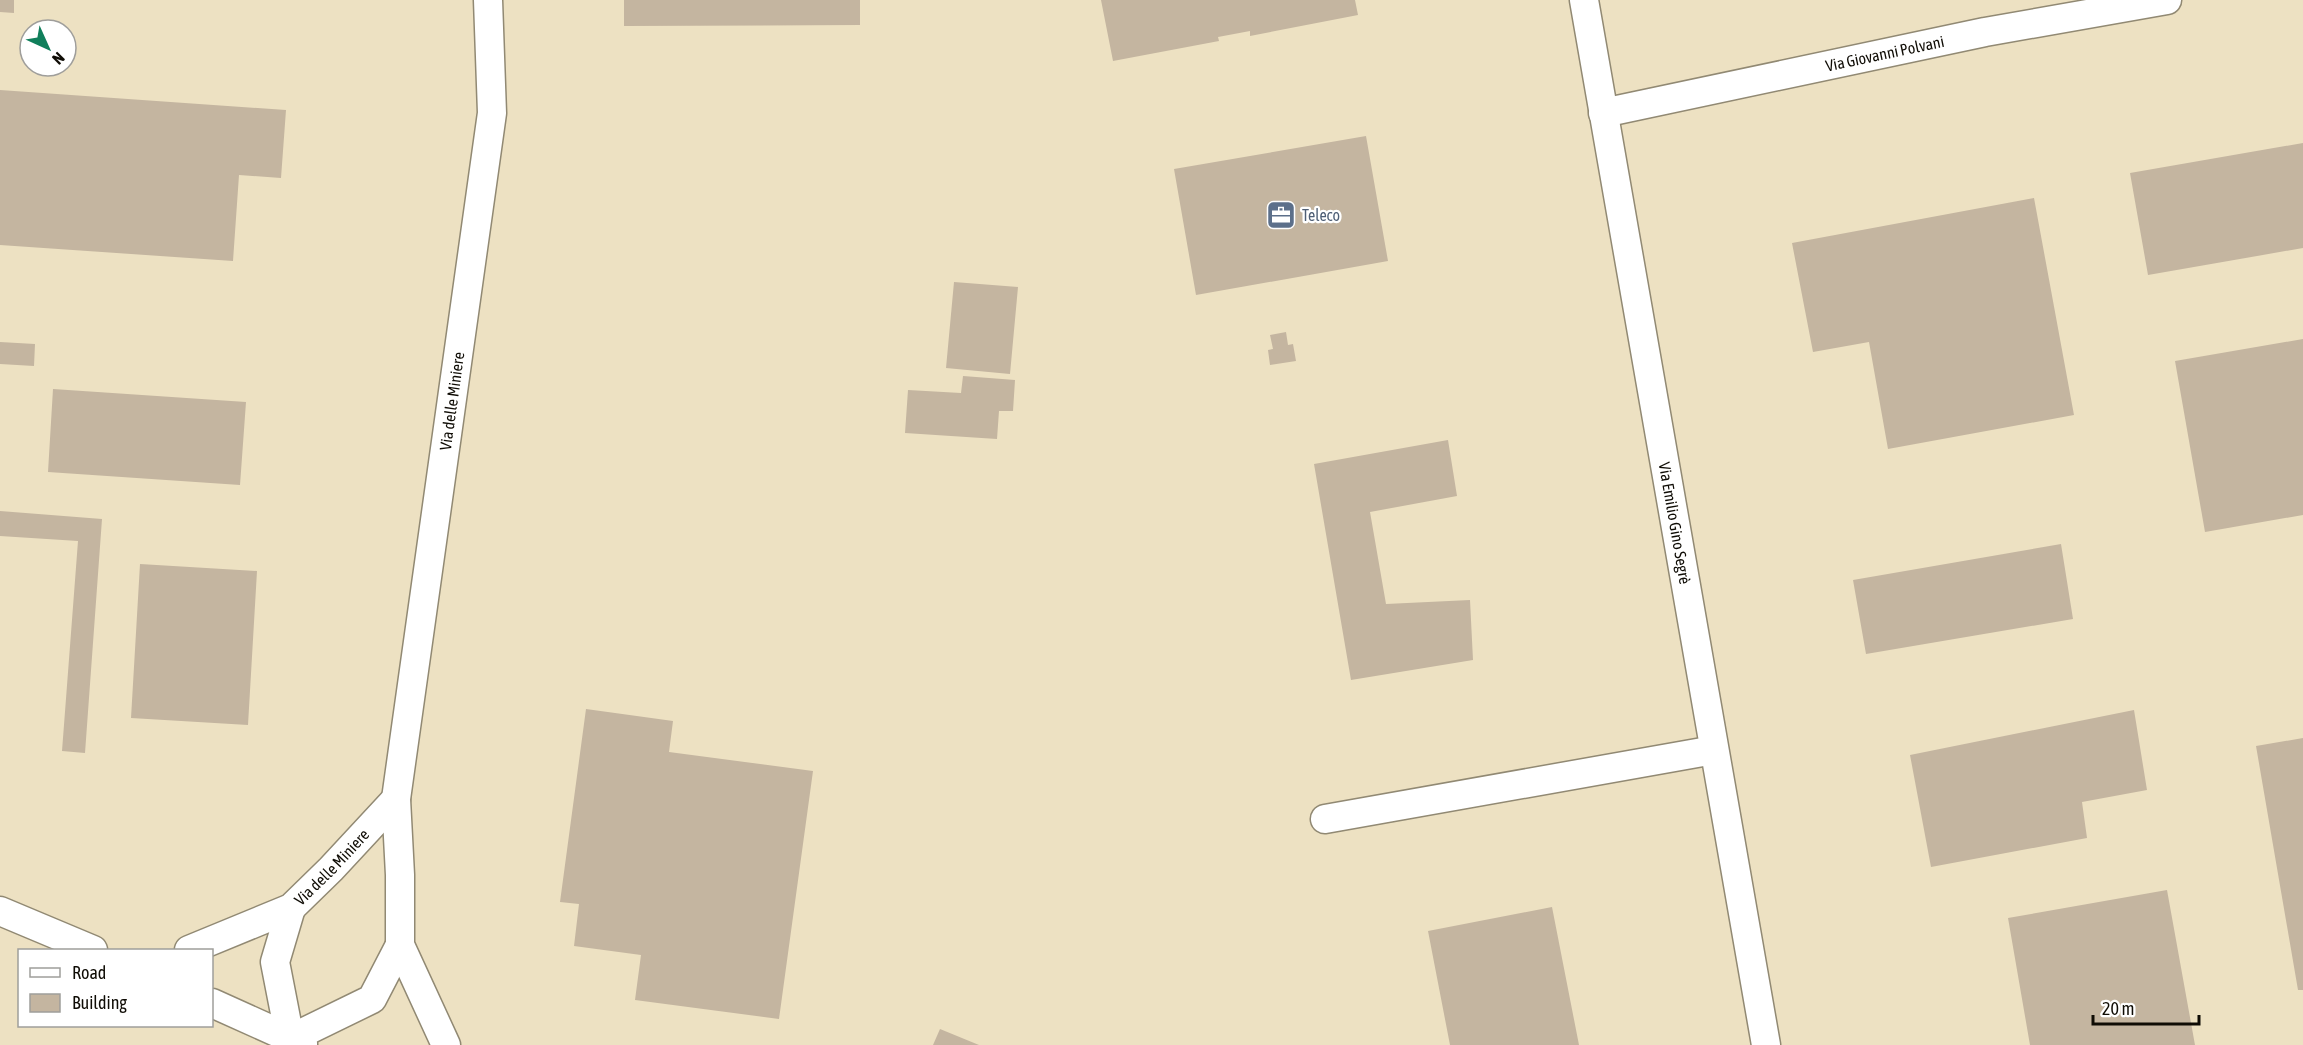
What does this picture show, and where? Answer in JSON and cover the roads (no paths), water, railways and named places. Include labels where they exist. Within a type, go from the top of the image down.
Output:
[{"type":"street","name":"Via delle Miniere","points":[[446,1045],[400,945],[400,875],[396,799],[492,113],[488,0]]},
{"type":"street","name":"Via Emilio Gino Segrè","points":[[1584,0],[1766,1045]]},
{"type":"street","name":"Via Giovanni Polvani","points":[[1603,113],[1985,32],[2167,0]]},
{"type":"street","points":[[1325,819],[1714,750]]},
{"type":"street","name":"Via delle Miniere","points":[[194,949],[291,908],[396,799]]},
{"type":"street","name":"Via delle Miniere","points":[[291,908],[275,962],[298,1042],[372,999],[400,945]]},
{"type":"street","points":[[0,911],[88,949]]},
{"type":"street","points":[[213,1003],[298,1042]]},
{"type":"place","name":"Teleco","points":[[1281,215]]}]
